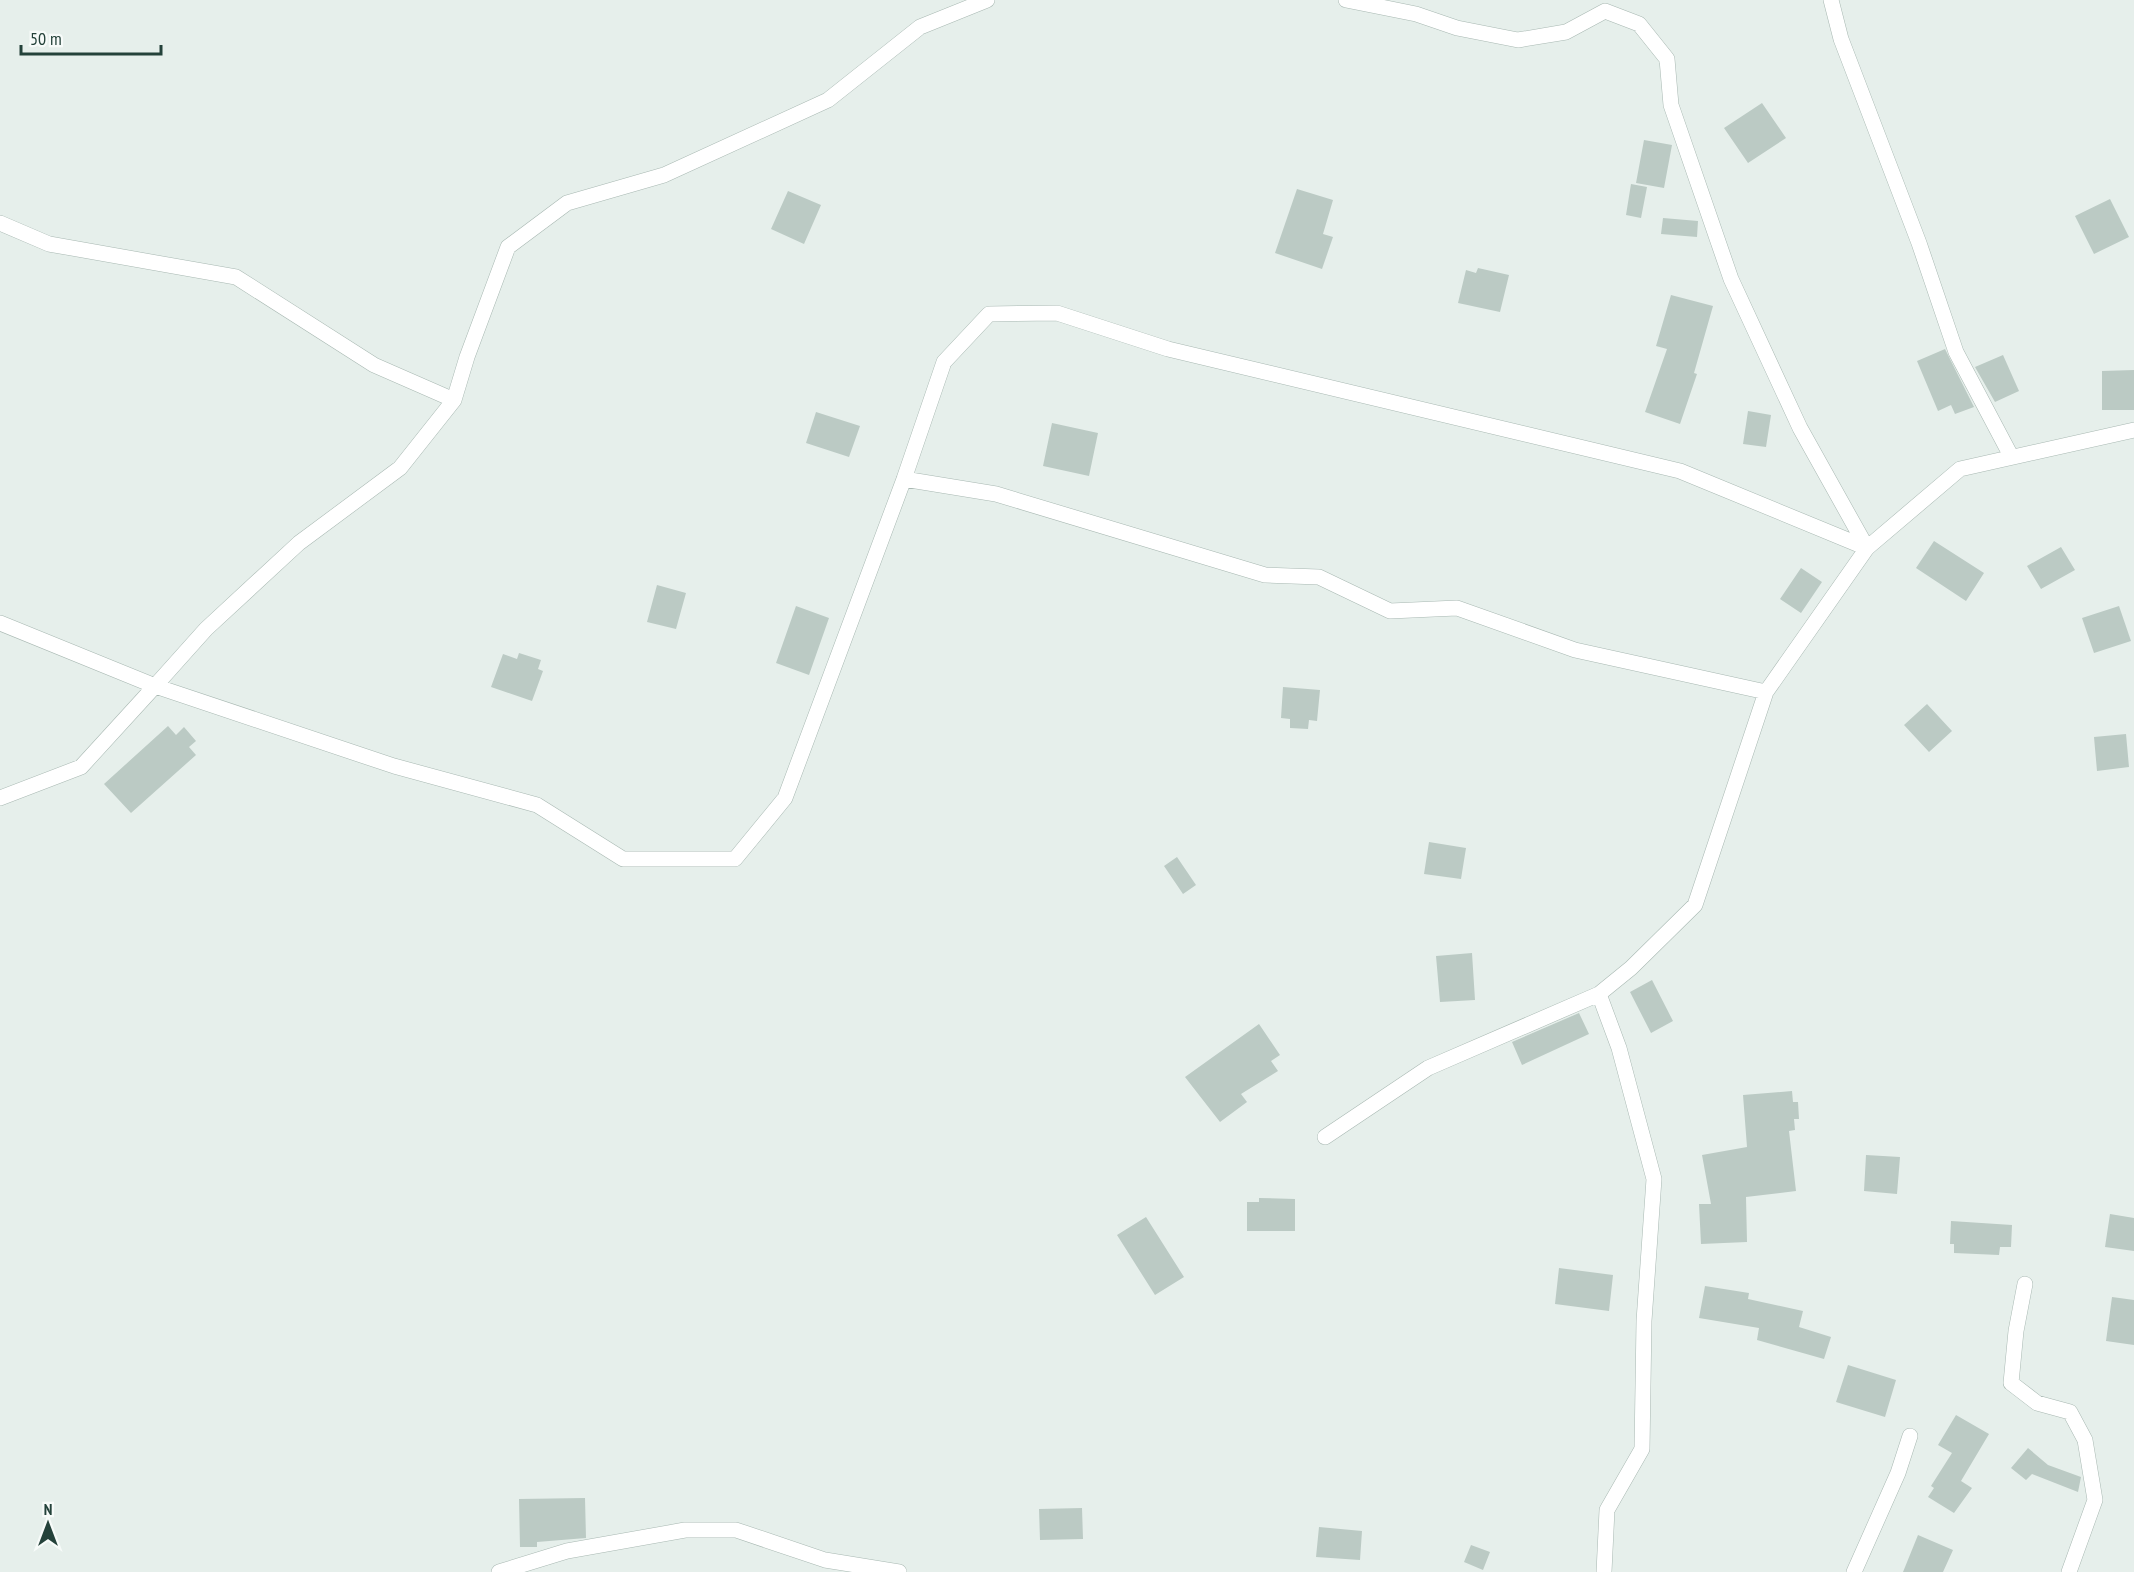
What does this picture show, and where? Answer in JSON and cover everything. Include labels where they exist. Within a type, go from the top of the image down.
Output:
[{"type":"street","points":[[0,798],[81,767],[206,629],[299,543],[400,468],[454,400],[467,357],[508,247],[567,203],[664,176],[828,100],[920,27],[987,0]]},
{"type":"street","points":[[1346,0],[1416,14],[1457,28],[1518,40],[1566,32],[1605,10],[1639,24],[1667,58],[1671,105],[1731,279],[1800,428],[1867,548]]},
{"type":"street","points":[[1831,0],[1841,39],[1919,243],[1956,352],[2011,456]]},
{"type":"street","points":[[0,223],[49,244],[236,277],[374,364],[454,400]]},
{"type":"street","points":[[0,623],[155,686],[394,766],[537,805],[623,859],[735,859],[785,798],[904,479],[944,362],[989,314],[1057,313],[1168,349],[1680,471],[1867,548]]},
{"type":"street","points":[[1325,1137],[1428,1068],[1599,994],[1631,968],[1695,904],[1766,692],[1867,548],[1960,469],[2134,430]]},
{"type":"street","points":[[904,479],[996,494],[1265,575],[1319,577],[1390,611],[1457,608],[1575,650],[1766,692]]},
{"type":"street","points":[[1599,994],[1619,1048],[1654,1179],[1644,1321],[1642,1449],[1607,1510],[1604,1572]]},
{"type":"street","points":[[2025,1284],[2016,1331],[2011,1383],[2037,1403],[2070,1412],[2085,1440],[2095,1500],[2068,1572]]},
{"type":"street","points":[[1854,1572],[1898,1473],[1910,1436]]},
{"type":"street","points":[[499,1572],[567,1551],[685,1530],[736,1530],[822,1566],[900,1572]]},
{"type":"building","points":[[1762,103],[1786,138],[1748,163],[1724,128]]},
{"type":"building","points":[[1644,140],[1672,145],[1664,188],[1636,183]]},
{"type":"building","points":[[1631,184],[1647,187],[1641,218],[1626,215]]},
{"type":"building","points":[[1297,189],[1333,200],[1323,234],[1333,237],[1322,269],[1275,253]]},
{"type":"building","points":[[788,191],[821,205],[804,244],[771,229]]},
{"type":"building","points":[[2110,199],[2129,237],[2094,254],[2075,216]]},
{"type":"building","points":[[1663,218],[1698,221],[1697,237],[1661,234]]},
{"type":"building","points":[[1478,268],[1509,275],[1500,312],[1458,303],[1466,270],[1476,273]]},
{"type":"building","points":[[1671,295],[1713,306],[1694,373],[1697,374],[1680,424],[1645,412],[1667,349],[1656,346]]},
{"type":"building","points":[[1945,349],[1974,407],[1955,414],[1951,405],[1938,411],[1917,361]]},
{"type":"building","points":[[2003,355],[2019,391],[1995,402],[1975,367]]},
{"type":"building","points":[[2134,370],[2134,410],[2102,410],[2102,371]]},
{"type":"building","points":[[1748,411],[1771,415],[1766,447],[1743,444]]},
{"type":"building","points":[[816,412],[860,426],[849,457],[806,443]]},
{"type":"building","points":[[1052,423],[1098,433],[1089,476],[1043,466]]},
{"type":"building","points":[[1934,541],[1984,573],[1966,601],[1916,568]]},
{"type":"building","points":[[2061,547],[2075,570],[2041,589],[2027,566]]},
{"type":"building","points":[[1801,568],[1822,582],[1801,613],[1780,599]]},
{"type":"building","points":[[657,585],[686,593],[676,629],[647,622]]},
{"type":"building","points":[[796,606],[829,618],[809,675],[776,663]]},
{"type":"building","points":[[2119,606],[2131,641],[2094,653],[2082,618]]},
{"type":"building","points":[[519,653],[541,660],[538,669],[543,671],[532,701],[491,687],[503,654],[517,659]]},
{"type":"building","points":[[1283,687],[1320,690],[1317,721],[1309,720],[1308,729],[1290,728],[1290,719],[1281,718]]},
{"type":"building","points":[[1927,704],[1952,731],[1929,752],[1904,725]]},
{"type":"building","points":[[168,726],[176,735],[184,727],[196,741],[189,747],[196,755],[131,813],[104,784]]},
{"type":"building","points":[[2126,734],[2129,767],[2097,771],[2094,737]]},
{"type":"building","points":[[1429,842],[1466,848],[1461,879],[1424,874]]},
{"type":"building","points":[[1177,857],[1196,885],[1183,894],[1164,866]]},
{"type":"building","points":[[1472,953],[1475,1000],[1440,1002],[1436,956]]},
{"type":"building","points":[[1652,980],[1673,1021],[1651,1033],[1630,992]]},
{"type":"building","points":[[1579,1013],[1589,1034],[1522,1065],[1512,1042]]},
{"type":"building","points":[[1259,1024],[1280,1055],[1271,1061],[1278,1071],[1241,1094],[1247,1102],[1220,1122],[1185,1077]]},
{"type":"building","points":[[1792,1091],[1793,1102],[1798,1102],[1799,1119],[1794,1119],[1795,1130],[1789,1131],[1796,1191],[1746,1197],[1747,1242],[1701,1244],[1699,1204],[1711,1204],[1702,1155],[1747,1147],[1743,1095]]},
{"type":"building","points":[[1866,1155],[1900,1157],[1897,1194],[1864,1191]]},
{"type":"building","points":[[1259,1198],[1295,1199],[1295,1231],[1247,1231],[1247,1202],[1259,1202]]},
{"type":"building","points":[[2110,1214],[2134,1218],[2134,1251],[2105,1247]]},
{"type":"building","points":[[1146,1217],[1184,1277],[1155,1295],[1117,1235]]},
{"type":"building","points":[[1951,1221],[2012,1225],[2011,1247],[2000,1247],[1999,1255],[1954,1253],[1954,1244],[1950,1244]]},
{"type":"building","points":[[1559,1268],[1613,1275],[1609,1311],[1555,1304]]},
{"type":"building","points":[[1705,1286],[1749,1293],[1748,1299],[1803,1311],[1799,1327],[1831,1337],[1824,1359],[1757,1340],[1759,1328],[1699,1318]]},
{"type":"building","points":[[2112,1297],[2134,1300],[2134,1345],[2106,1341]]},
{"type":"building","points":[[1848,1365],[1896,1380],[1885,1417],[1836,1402]]},
{"type":"building","points":[[1956,1415],[1989,1434],[1961,1481],[1972,1488],[1954,1513],[1928,1497],[1934,1488],[1931,1486],[1952,1453],[1938,1445]]},
{"type":"building","points":[[2028,1448],[2048,1465],[2081,1477],[2078,1492],[2032,1474],[2026,1480],[2011,1468]]},
{"type":"building","points":[[585,1498],[586,1538],[537,1542],[537,1547],[520,1547],[519,1499]]},
{"type":"building","points":[[1082,1508],[1083,1539],[1040,1540],[1039,1509]]},
{"type":"building","points":[[1319,1527],[1362,1531],[1360,1560],[1316,1557]]},
{"type":"building","points":[[1918,1535],[1953,1550],[1943,1572],[1903,1572]]},
{"type":"building","points":[[1471,1545],[1490,1552],[1483,1570],[1464,1562]]}]
